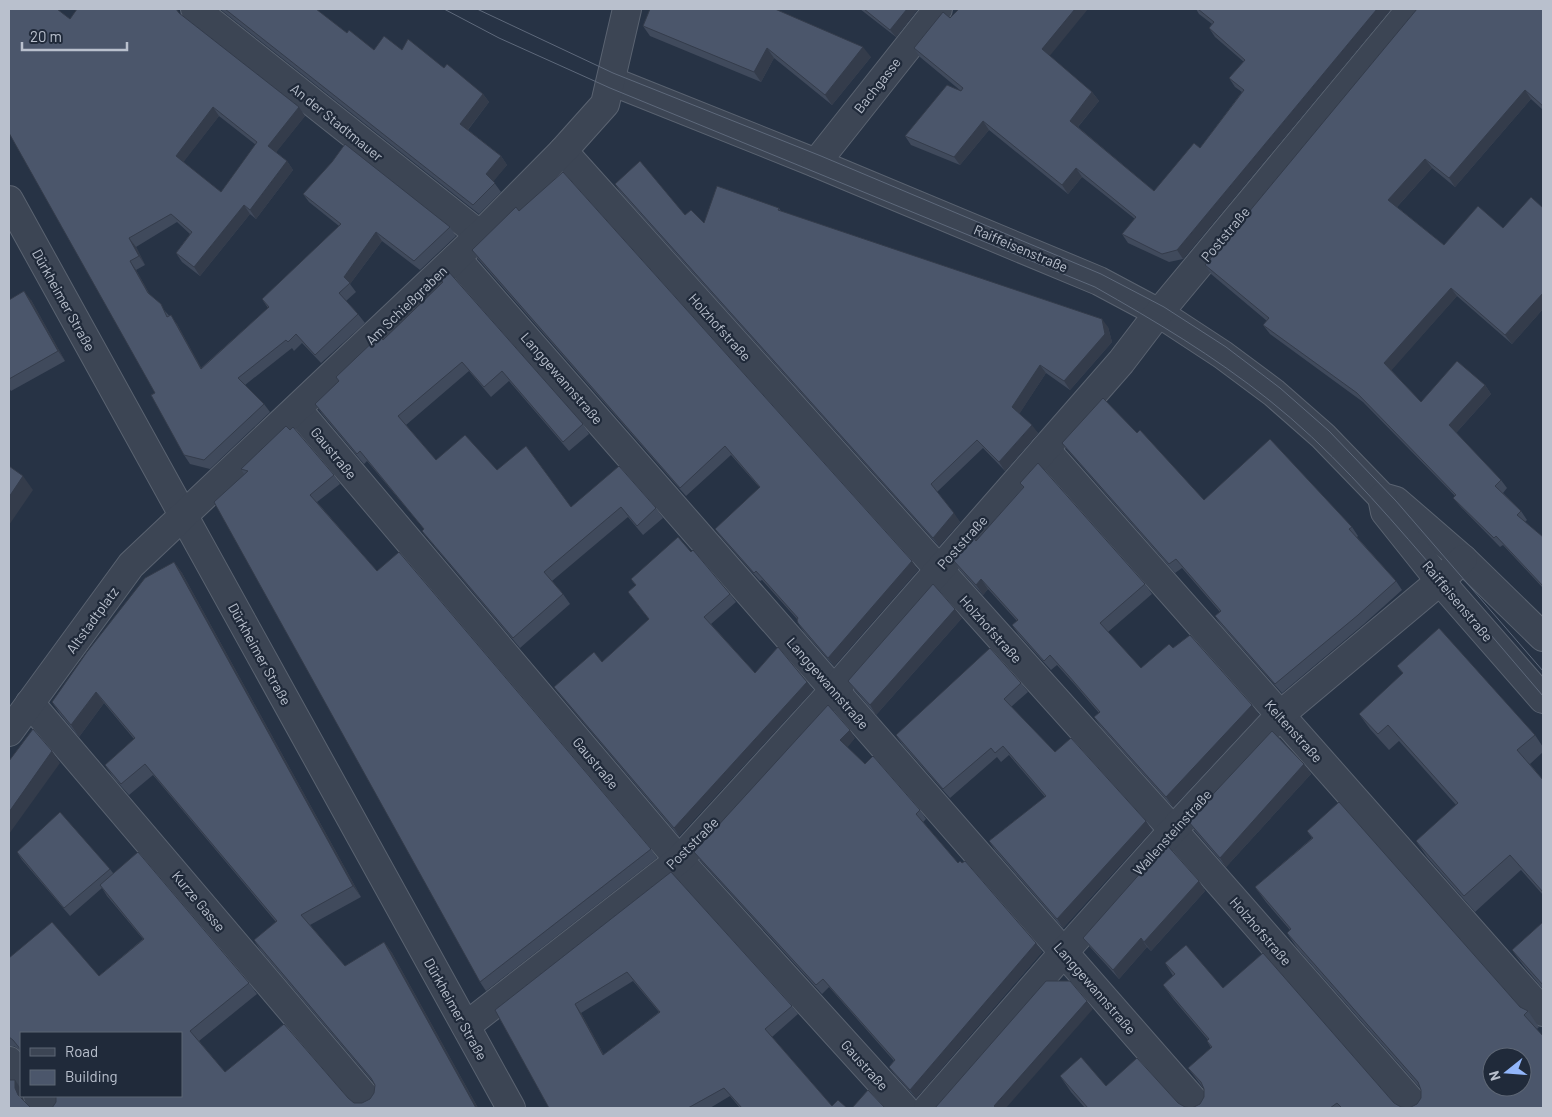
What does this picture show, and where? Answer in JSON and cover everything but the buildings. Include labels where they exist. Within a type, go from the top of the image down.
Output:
[{"type":"street","name":"An der Stadtmauer","points":[[195,9],[480,235]]},
{"type":"street","name":"Am Schießgraben","points":[[183,515],[480,235],[563,151],[605,104],[627,9]]},
{"type":"street","name":"Bachgasse","points":[[816,163],[938,9]]},
{"type":"street","name":"Poststraße","points":[[466,1026],[679,860],[834,690],[1121,362],[1159,313],[1411,9]]},
{"type":"street","name":"Raiffeisenstraße","points":[[611,81],[1099,280],[1159,313],[1274,393],[1323,436],[1382,497],[1396,501],[1463,559],[1543,637]]},
{"type":"street","name":"Holzhofstraße","points":[[563,151],[1173,830],[1418,1108]]},
{"type":"street","name":"Dürkheimer Straße","points":[[9,200],[511,1108]]},
{"type":"street","name":"Langgewannstraße","points":[[456,258],[1200,1108]]},
{"type":"street","name":"Gaustraße","points":[[297,409],[679,860],[904,1108]]},
{"type":"street","name":"Keltenstraße","points":[[1045,449],[1543,1012]]},
{"type":"street","name":"Raiffeisenstraße","points":[[1382,497],[1384,512],[1440,581],[1543,698]]},
{"type":"street","name":"Altstadtplatz","points":[[9,732],[131,565],[183,515]]},
{"type":"street","name":"Wallensteinstraße","points":[[928,1108],[1173,830],[1280,715],[1440,581],[1463,559]]},
{"type":"street","name":"Kurze Gasse","points":[[30,703],[368,1099]]},
{"type":"street","points":[[9,1061],[20,1075]]},
{"type":"street","points":[[39,1097],[49,1108]]},
{"type":"tram line","points":[[444,9],[499,38],[610,88],[1095,287],[1184,340],[1248,384],[1312,437],[1390,518],[1543,696]]},
{"type":"tram line","points":[[477,9],[613,73],[821,156],[1101,274],[1164,307],[1226,347],[1280,388],[1329,431],[1396,501],[1543,671]]}]
